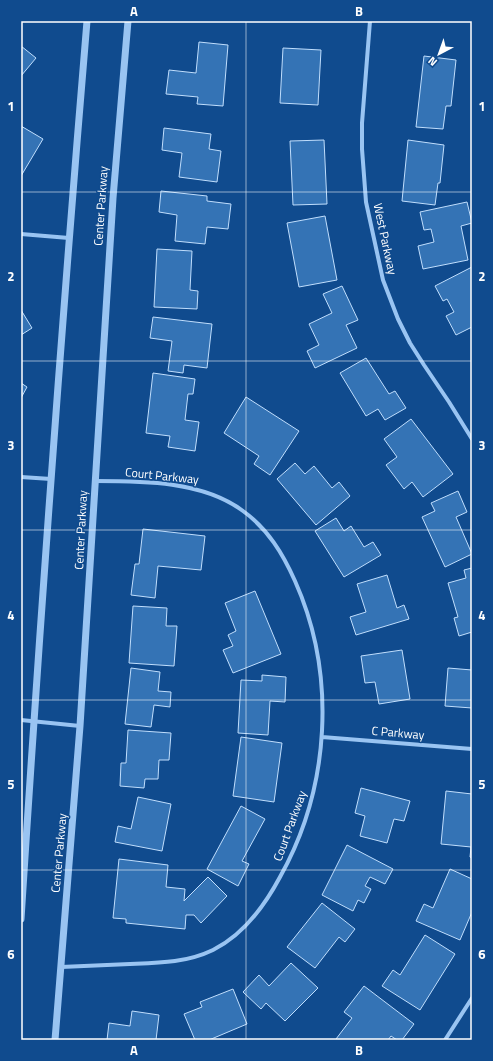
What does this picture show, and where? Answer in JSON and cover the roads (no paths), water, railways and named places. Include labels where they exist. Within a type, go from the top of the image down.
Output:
[{"type":"street","points":[[21,919],[69,238],[87,21]]},
{"type":"street","name":"Center Parkway","points":[[55,1040],[80,726],[113,198],[128,21]]},
{"type":"street","name":"West Parkway","points":[[370,21],[362,123],[363,175],[366,202],[383,280],[398,319],[410,343],[450,402],[472,439]]},
{"type":"street","points":[[21,234],[69,238]]},
{"type":"street","points":[[21,477],[52,479]]},
{"type":"street","name":"Court Parkway","points":[[61,967],[171,962],[193,958],[213,950],[232,939],[248,924],[262,907],[282,874],[296,846],[311,802],[322,737],[323,710],[319,663],[309,617],[302,595],[286,561],[274,542],[260,525],[243,510],[224,499],[204,491],[178,485],[95,481]]},
{"type":"street","points":[[21,720],[80,726]]},
{"type":"street","name":"C Parkway","points":[[322,737],[472,749]]},
{"type":"street","points":[[445,1040],[472,998]]}]
